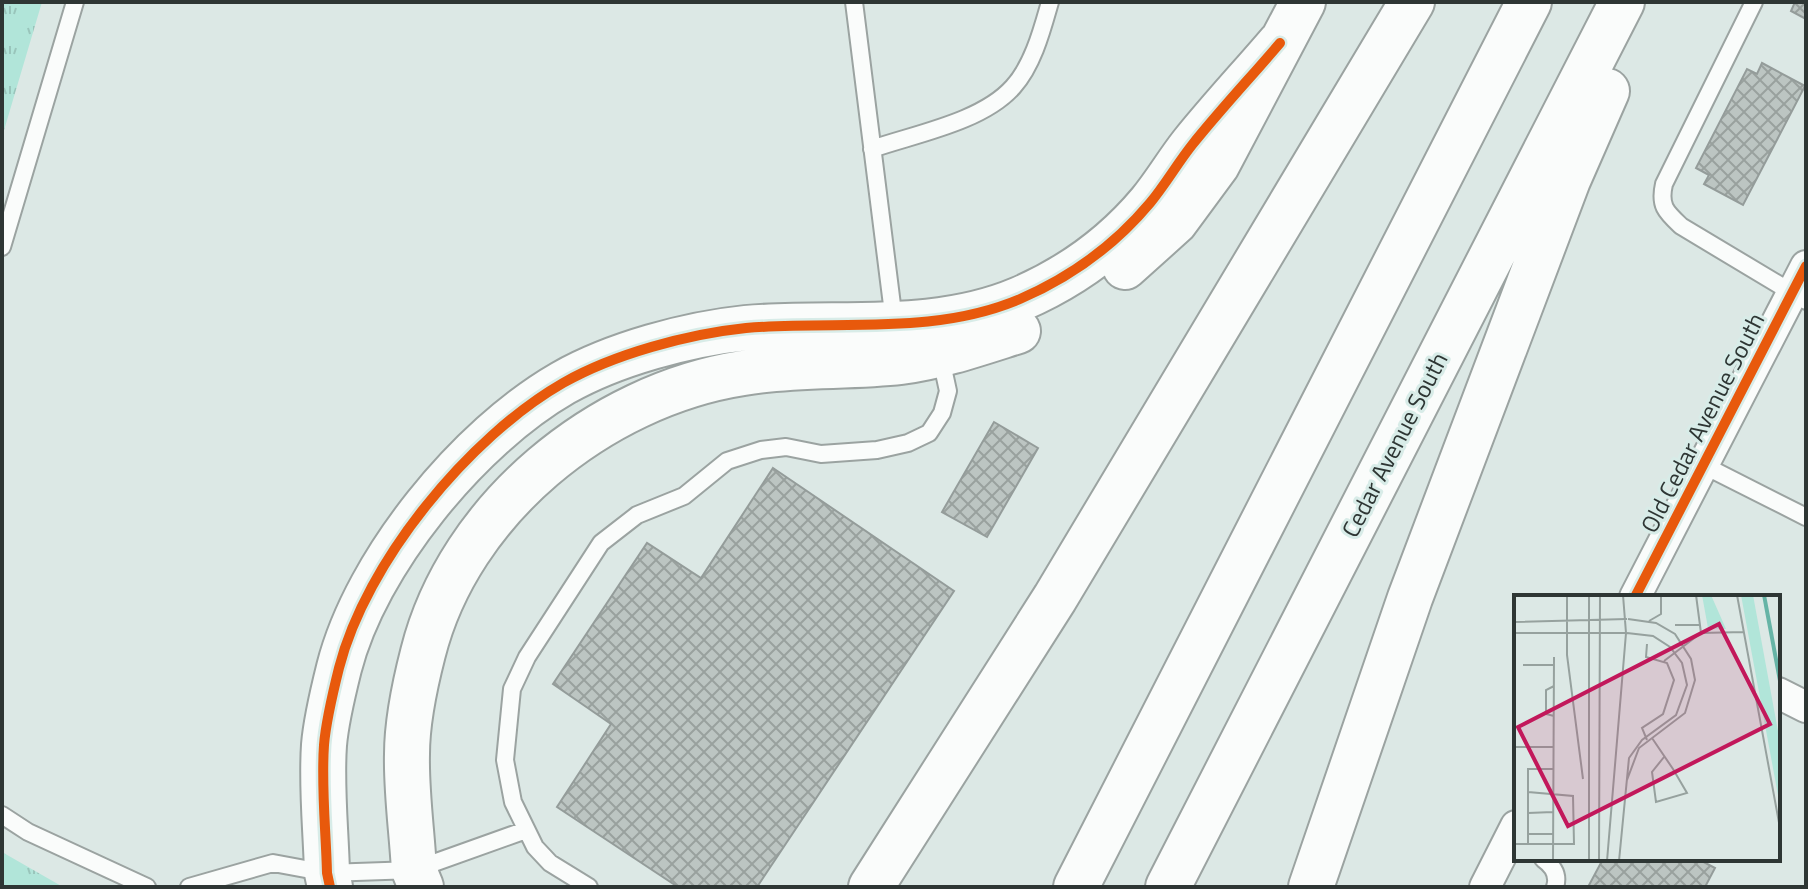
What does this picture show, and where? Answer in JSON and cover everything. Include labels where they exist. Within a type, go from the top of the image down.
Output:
[{"type":"main road","points":[[417,878],[407,753],[423,652],[436,612],[453,576],[493,518],[535,472],[587,432],[637,405],[692,384],[917,340],[1022,330],[1080,300],[1127,266],[1175,222],[1217,165],[1303,2]]},
{"type":"main road","points":[[871,887],[1055,598],[1412,2]]},
{"type":"main road","points":[[1076,887],[1529,2]]},
{"type":"main road","name":"Cedar Avenue South","points":[[1168,887],[1622,2]]},
{"type":"main road","points":[[1311,887],[1421,568],[1568,180],[1646,2]]},
{"type":"main road","points":[[328,880],[324,744],[339,666],[355,622],[401,541],[451,476],[500,428],[564,382],[636,351],[698,335],[746,328],[917,340]]},
{"type":"street","name":"Old Cedar Avenue South","points":[[1636,595],[1799,297],[1806,266]]},
{"type":"street","points":[[1780,694],[1806,707]]},
{"type":"street","points":[[1485,887],[1514,837]]},
{"type":"lane","points":[[2,247],[75,2]]},
{"type":"lane","points":[[589,887],[569,882],[535,847],[513,802],[505,760],[512,689],[527,657],[601,543],[637,515],[684,496],[727,461],[761,450],[786,447],[821,454],[877,450],[908,443],[929,433],[942,413],[948,391],[917,340],[872,149],[854,2]]},
{"type":"lane","points":[[872,149],[982,112],[1014,87],[1037,44],[1050,2]]},
{"type":"lane","points":[[1754,2],[1664,184],[1661,198],[1667,213],[1681,226],[1799,297]]},
{"type":"lane","points":[[1705,466],[1806,517]]},
{"type":"lane","points":[[2,815],[28,832],[147,887]]},
{"type":"lane","points":[[189,887],[273,863],[328,880],[417,878],[526,830]]},
{"type":"lane","points":[[1546,861],[1552,866],[1558,880],[1555,887]]},
{"type":"green space","points":[[2,2],[42,2],[2,137]]},
{"type":"green space","points":[[2,852],[63,887],[2,887]]},
{"type":"building","points":[[1795,2],[1806,2],[1806,19],[1791,11]]},
{"type":"building","points":[[1762,63],[1805,86],[1743,205],[1704,184],[1709,175],[1696,168],[1747,69],[1757,74]]},
{"type":"building","points":[[994,422],[1038,448],[987,537],[942,512]]},
{"type":"building","points":[[773,468],[954,591],[757,887],[678,887],[557,807],[611,724],[553,684],[647,543],[701,578]]},
{"type":"building","points":[[1602,861],[1702,861],[1715,868],[1705,887],[1588,887]]},
{"type":"cycle path","points":[[330,887],[324,809],[324,745],[334,687],[353,628],[372,586],[397,545],[426,506],[492,435],[527,406],[563,383],[628,354],[676,340],[746,328],[885,324],[953,318],[987,311],[1039,290],[1091,259],[1136,219],[1203,132],[1280,43]]},
{"type":"cycle path","points":[[1636,595],[1806,266]]}]
